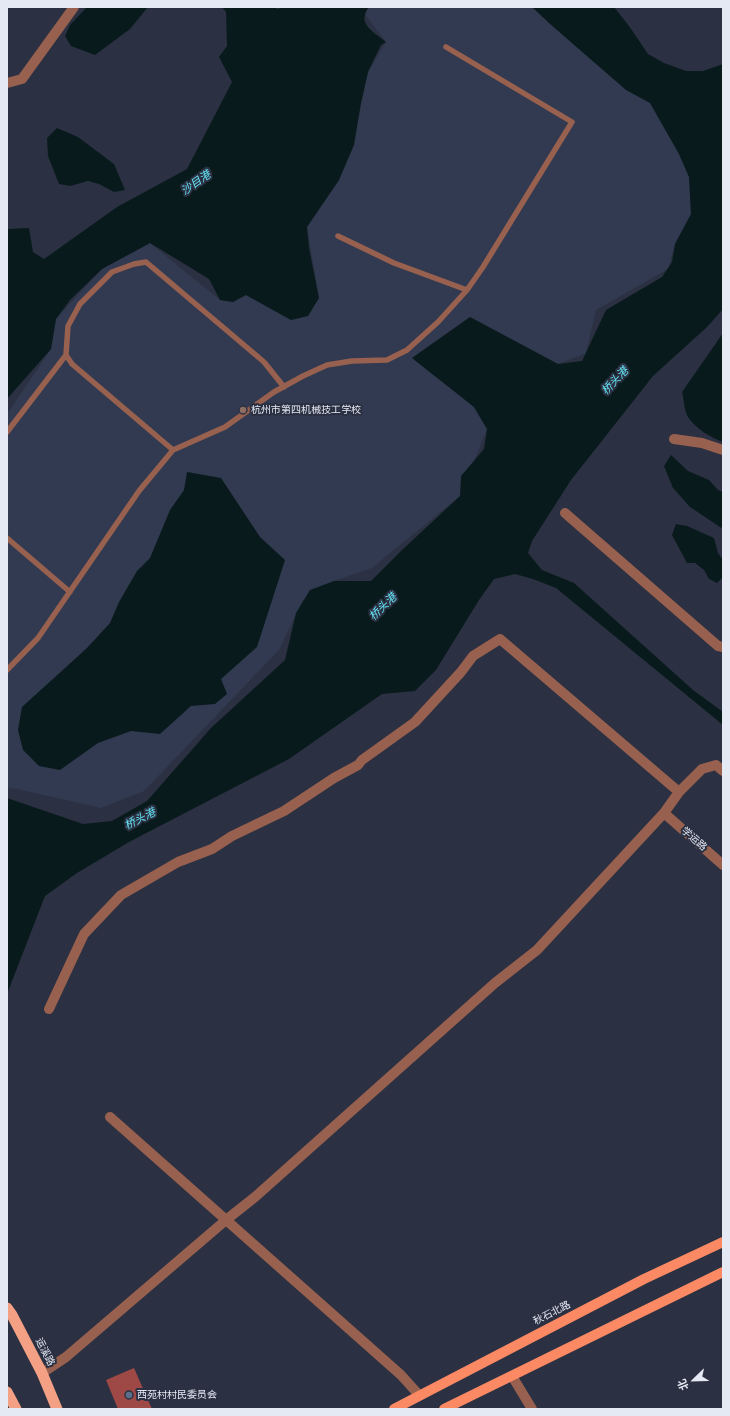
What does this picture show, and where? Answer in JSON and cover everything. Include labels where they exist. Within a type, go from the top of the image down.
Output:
[{"type":"highway","name":"运溪路","points":[[7,1308],[42,1373],[57,1409]]},
{"type":"highway","points":[[7,1392],[16,1409]]},
{"type":"main road","name":"秋石北路","points":[[394,1409],[644,1279],[723,1242]]},
{"type":"main road","points":[[444,1409],[723,1272]]},
{"type":"street","points":[[7,83],[22,79],[74,7]]},
{"type":"street","points":[[674,439],[702,443],[723,450]]},
{"type":"street","points":[[565,513],[718,646],[723,647]]},
{"type":"street","points":[[49,1008],[84,934],[122,895],[178,862],[212,849],[232,836],[284,812],[334,778],[358,765],[362,760],[415,722],[461,672],[473,656],[500,639],[679,792]]},
{"type":"street","points":[[42,1373],[66,1357],[255,1197],[495,984],[537,950],[664,813],[679,792],[702,769],[716,765],[723,771]]},
{"type":"street","name":"学运路","points":[[664,813],[723,865]]},
{"type":"street","points":[[110,1117],[401,1375],[419,1395]]},
{"type":"street","points":[[512,1376],[532,1409]]},
{"type":"lane","points":[[7,670],[38,638],[139,491],[173,450],[225,427],[274,392],[303,376],[327,366],[352,361],[387,360],[407,350],[438,322],[467,290],[483,267],[572,122],[446,47]]},
{"type":"lane","points":[[338,236],[394,263],[467,290]]},
{"type":"lane","points":[[7,432],[66,355],[68,326],[80,304],[112,272],[134,264],[146,262],[264,362],[284,386]]},
{"type":"lane","points":[[66,355],[72,364],[173,450]]},
{"type":"lane","points":[[7,538],[70,592]]},
{"type":"shaded area","name":"杭州市第四机械技工学校","points":[[369,7],[533,7],[650,103],[679,154],[689,177],[691,214],[675,244],[668,269],[596,310],[586,353],[558,364],[470,317],[412,358],[474,407],[487,429],[460,496],[372,568],[334,581],[303,600],[279,650],[144,791],[101,808],[7,788],[7,414],[51,349],[56,319],[102,269],[150,243],[220,300],[233,302],[246,295],[291,320],[319,298],[307,227],[339,180],[359,114],[368,72],[386,42],[364,13]]},
{"type":"water","points":[[87,7],[148,7],[130,29],[95,55],[71,46],[65,36],[70,25]]},
{"type":"water","name":"沙目港","points":[[222,7],[275,7],[277,9],[285,7],[369,7],[364,18],[366,23],[372,31],[386,42],[381,45],[368,72],[354,145],[339,180],[307,227],[309,248],[319,298],[308,316],[291,320],[246,295],[233,302],[220,300],[209,279],[150,243],[102,269],[70,300],[56,319],[51,349],[7,399],[7,229],[29,228],[33,252],[44,259],[117,207],[187,169],[232,82],[219,57],[227,46],[226,12]]},
{"type":"water","name":"桥头港","points":[[532,7],[614,7],[648,54],[664,63],[686,71],[703,71],[723,64],[723,309],[707,327],[653,376],[571,480],[532,541],[528,553],[542,570],[574,583],[693,690],[723,712],[723,725],[556,588],[515,574],[494,579],[479,600],[436,670],[415,691],[382,694],[289,759],[129,842],[77,873],[45,896],[7,994],[7,798],[83,824],[112,821],[147,801],[211,728],[285,660],[296,613],[310,590],[334,581],[371,581],[460,496],[461,476],[484,449],[487,429],[474,407],[412,358],[470,317],[558,364],[582,361],[606,310],[662,277],[672,262],[675,244],[691,214],[689,177],[679,154],[650,103],[626,90]]},
{"type":"water","points":[[57,128],[78,137],[114,164],[125,190],[114,192],[99,184],[88,181],[70,186],[59,184],[48,156],[47,138]]},
{"type":"water","points":[[723,333],[723,442],[713,438],[691,421],[686,412],[682,392]]},
{"type":"water","points":[[671,455],[688,471],[709,480],[718,490],[723,492],[723,529],[690,507],[673,488],[664,466]]},
{"type":"water","points":[[187,472],[221,478],[260,537],[285,560],[257,647],[221,679],[227,694],[215,704],[191,706],[160,734],[131,731],[98,743],[60,770],[39,766],[23,750],[18,730],[22,707],[87,648],[110,623],[119,602],[137,571],[150,558],[170,510],[184,490]]},
{"type":"water","points":[[676,524],[687,526],[714,538],[718,553],[723,560],[723,577],[717,583],[709,579],[704,570],[695,563],[687,563],[672,535]]},
{"type":"building","name":"西苑村村民委员会","points":[[134,1368],[152,1409],[118,1409],[106,1380]]},
{"type":"place","name":"杭州市第四机械技工学校","points":[[243,410]]},
{"type":"place","name":"西苑村村民委员会","points":[[129,1395]]}]
